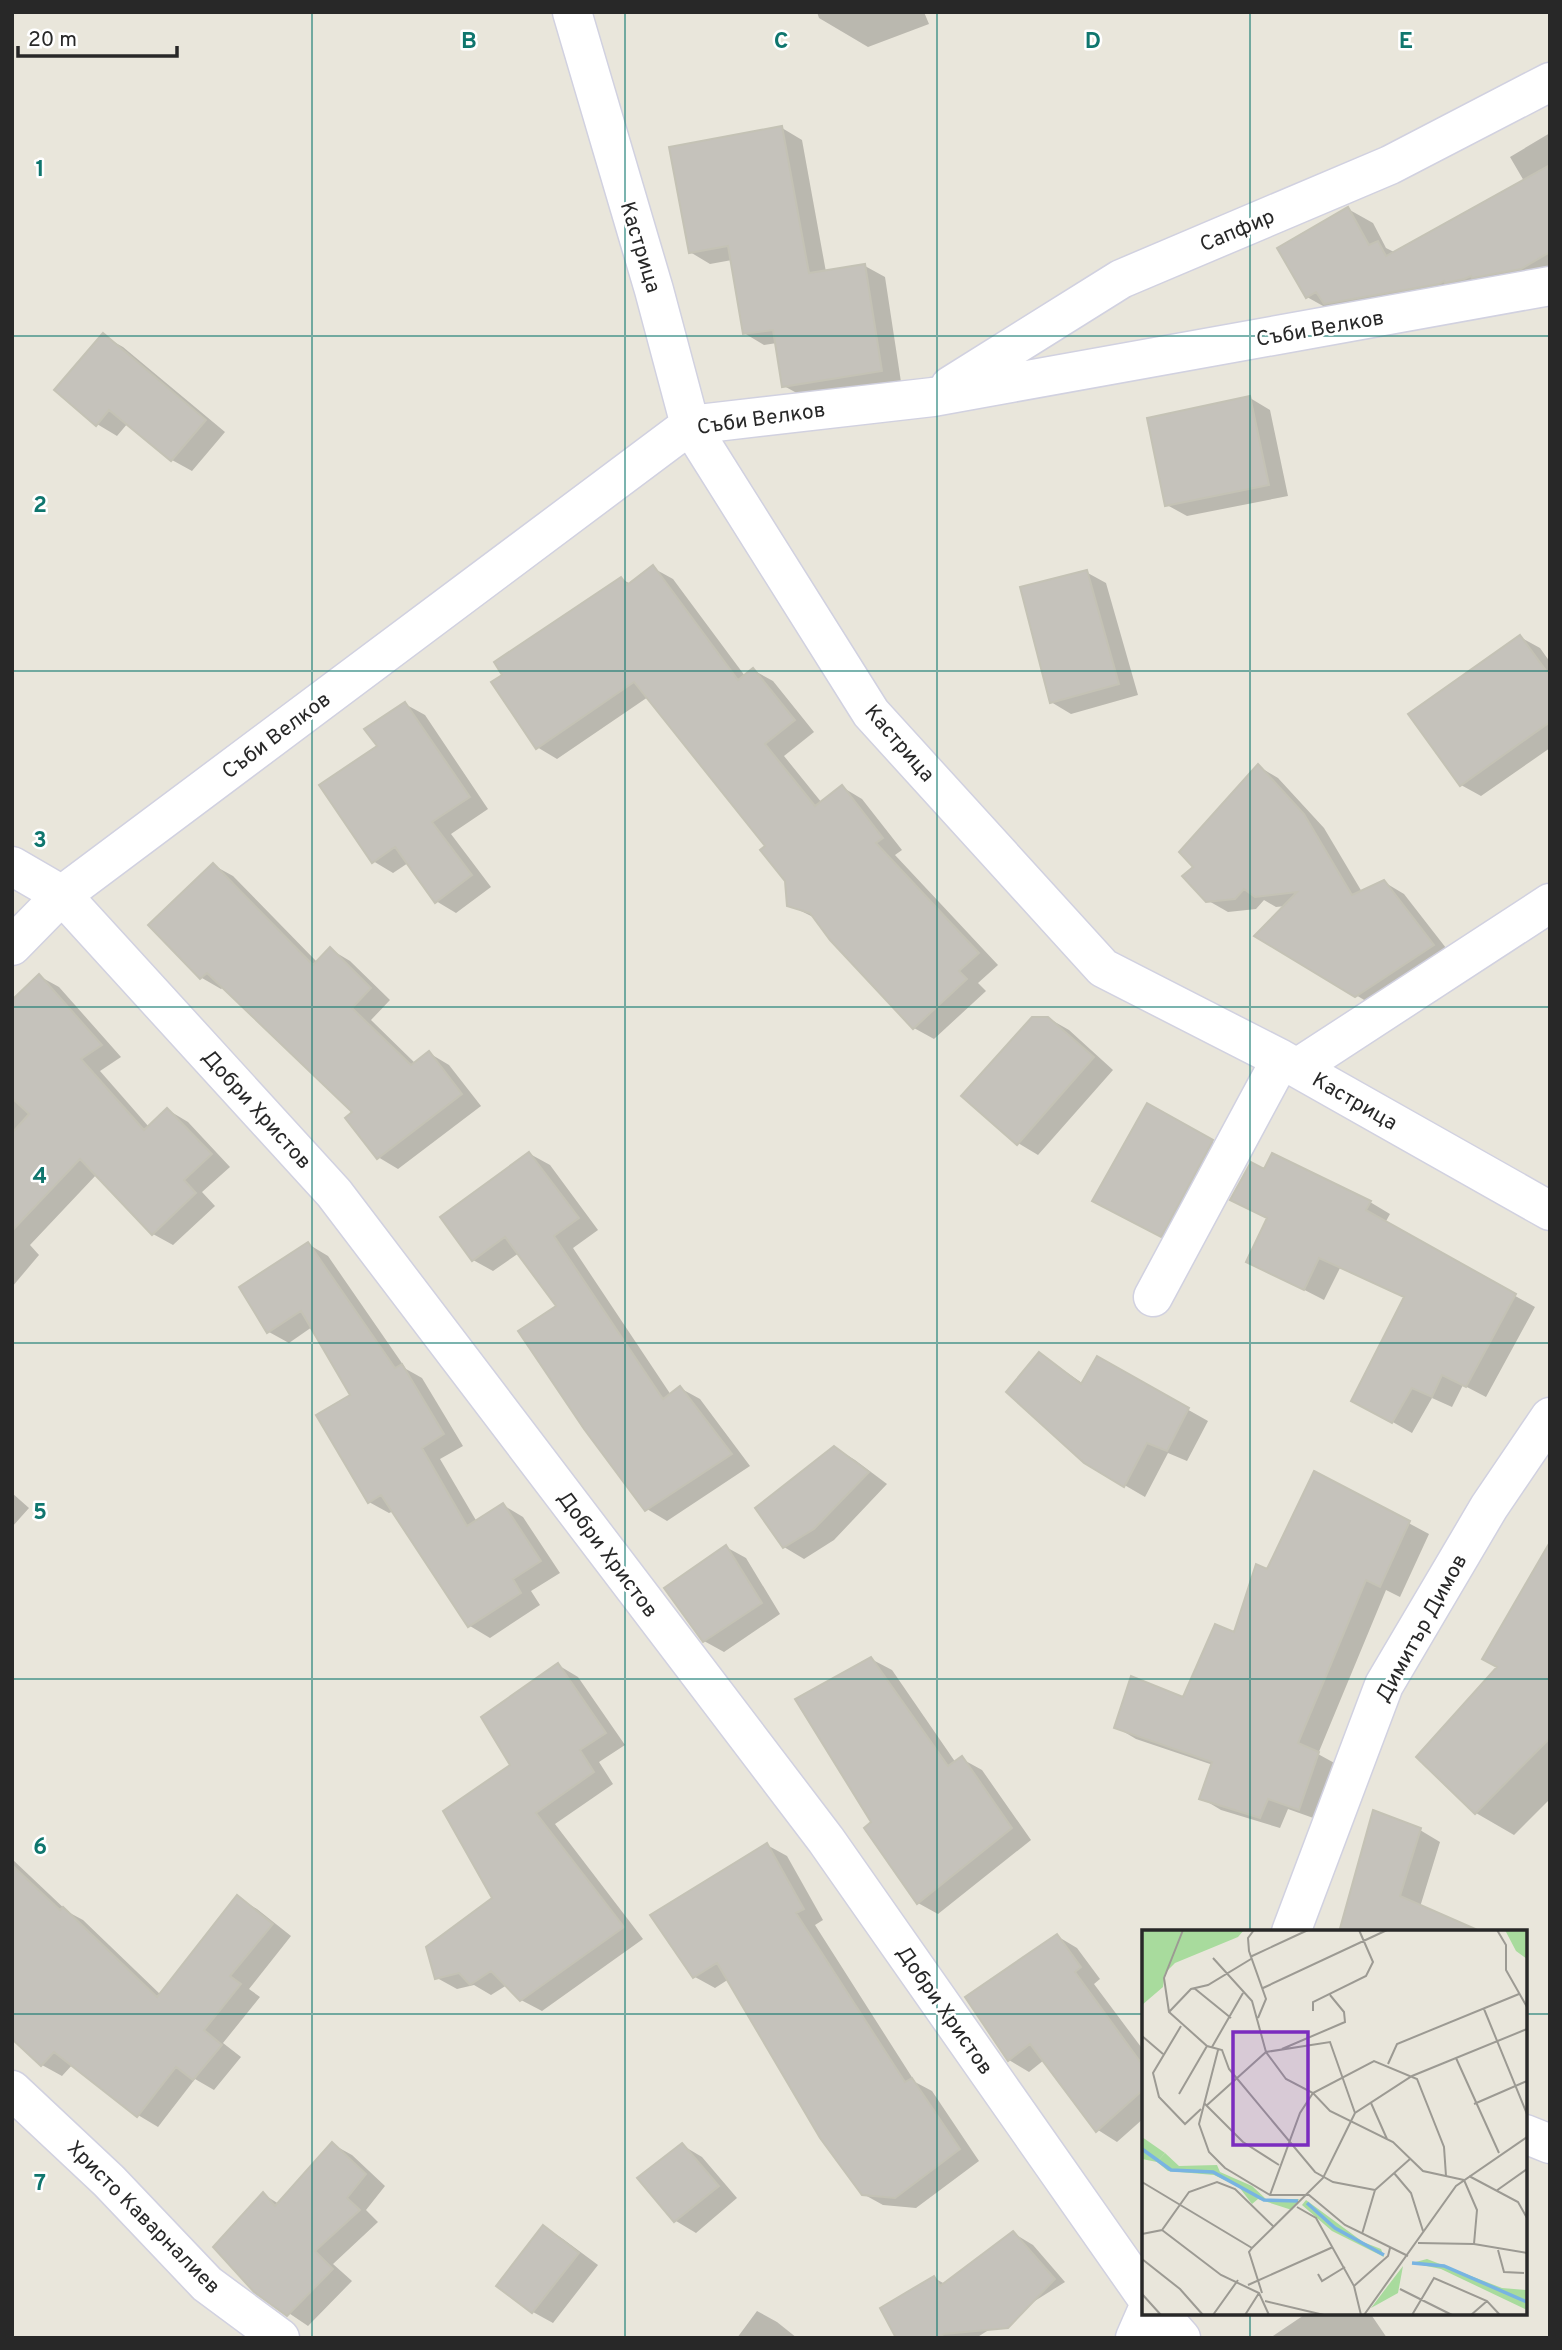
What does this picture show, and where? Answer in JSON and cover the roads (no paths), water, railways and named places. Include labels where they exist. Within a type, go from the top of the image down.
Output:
[{"type":"street","name":"Кастрица","points":[[572,12],[654,290],[690,425],[872,713],[1103,968],[1289,1064],[1550,1211]]},
{"type":"street","name":"Сапфир","points":[[933,397],[1121,279],[1390,165],[1550,82]]},
{"type":"street","name":"Съби Велков","points":[[12,946],[62,895],[690,425],[933,397],[1550,286]]},
{"type":"street","name":"Добри Христов","points":[[12,866],[62,895],[334,1194],[826,1840],[1142,2291]]},
{"type":"street","points":[[1153,1297],[1289,1064],[1550,903]]},
{"type":"street","name":"Димитър Димов","points":[[1292,1930],[1384,1685],[1489,1507],[1550,1417]]},
{"type":"street","name":"Христо Каварналиев","points":[[12,2090],[109,2181],[207,2284],[280,2338]]},
{"type":"street","points":[[1527,2135],[1550,2144]]},
{"type":"street","points":[[1135,2338],[1145,2315]]},
{"type":"street","points":[[1161,2315],[1181,2338]]}]
